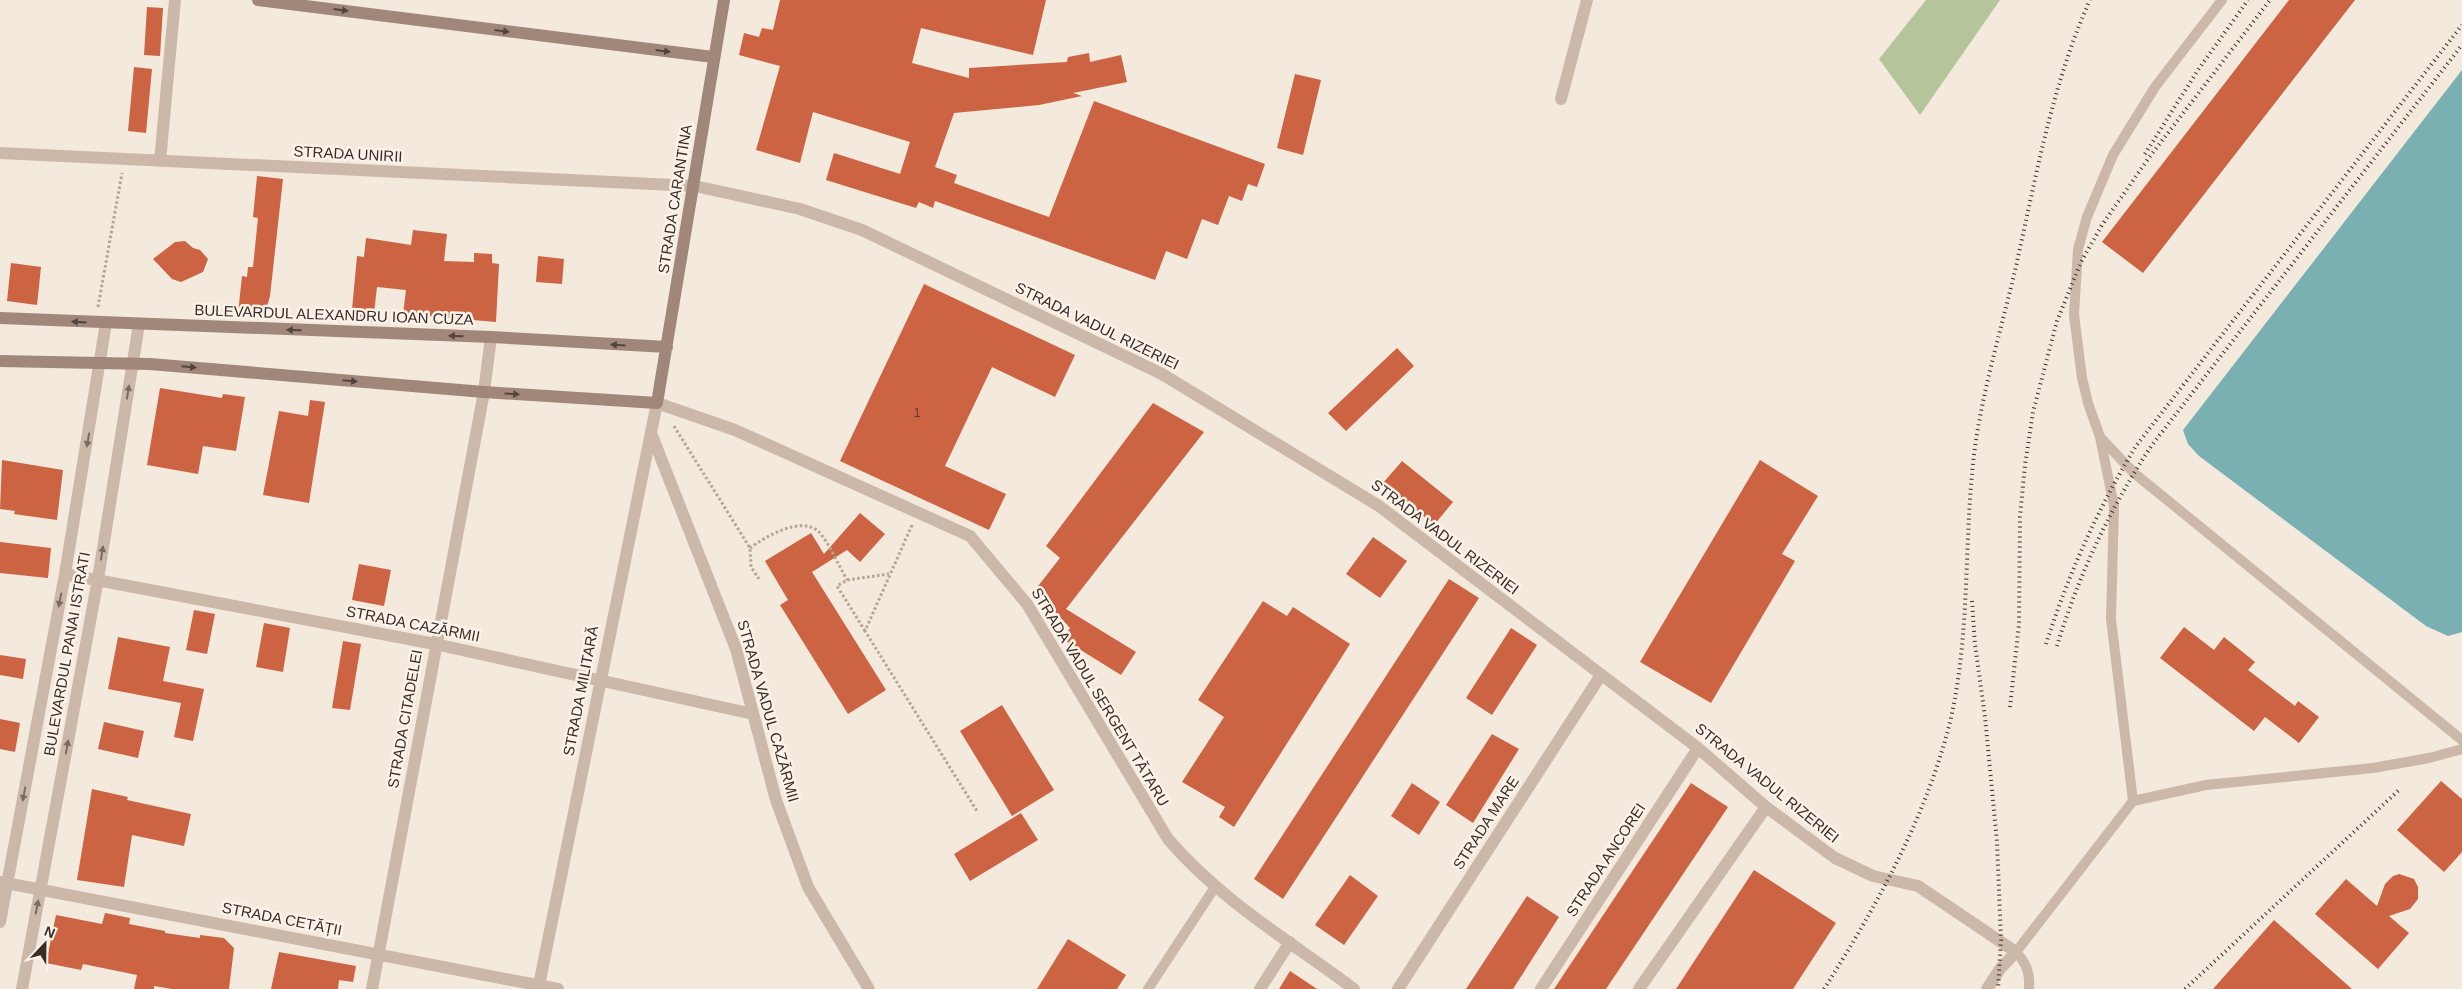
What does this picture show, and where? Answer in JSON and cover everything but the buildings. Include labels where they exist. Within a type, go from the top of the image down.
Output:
[{"type":"main road","points":[[258,0],[713,57]]},
{"type":"main road","name":"STRADA CARANTINA","points":[[657,403],[695,186],[713,57],[724,0]]},
{"type":"main road","name":"BULEVARDUL ALEXANDRU IOAN CUZA","points":[[0,318],[491,337],[667,348]]},
{"type":"main road","points":[[0,361],[133,364],[484,392],[657,403]]},
{"type":"street","points":[[160,161],[175,0]]},
{"type":"street","points":[[1561,99],[1587,0]]},
{"type":"street","name":"STRADA UNIRII","points":[[0,153],[695,186]]},
{"type":"street","name":"STRADA VADUL RIZERIEI","points":[[695,186],[800,209],[862,230],[1162,374],[1379,506],[1698,748],[1766,807],[1842,862],[1873,876],[1918,886],[2016,952]]},
{"type":"street","name":"BULEVARDUL PANAI ISTRATI","points":[[0,922],[4,882],[65,574],[101,362],[101,323]]},
{"type":"street","name":"BULEVARDUL PANAI ISTRATI","points":[[22,989],[98,579],[139,324]]},
{"type":"street","name":"STRADA CITADELEI","points":[[372,989],[435,644],[484,392],[491,337]]},
{"type":"street","name":"STRADA MILITARĂ","points":[[538,985],[599,678],[657,403]]},
{"type":"street","name":"STRADA VADUL SERGENT TĂTARU","points":[[657,403],[735,430],[970,536],[1027,604],[1168,839],[1189,864],[1216,887],[1354,989]]},
{"type":"street","name":"STRADA VADUL CAZĂRMII","points":[[651,433],[736,649],[776,800],[808,887],[870,989]]},
{"type":"street","name":"STRADA CAZĂRMII","points":[[65,574],[435,644],[599,678],[753,714]]},
{"type":"street","name":"STRADA MARE","points":[[1398,989],[1601,675]]},
{"type":"street","name":"STRADA ANCOREI","points":[[1541,989],[1698,748]]},
{"type":"street","points":[[1639,989],[1766,807]]},
{"type":"street","name":"STRADA CETĂȚII","points":[[4,882],[558,989]]},
{"type":"street","points":[[1260,989],[1290,942]]},
{"type":"street","points":[[1986,989],[2016,952]]},
{"type":"lane","points":[[2133,801],[2111,619],[2114,506],[2100,436],[2088,403],[2082,378],[2074,315],[2078,249],[2087,217],[2113,155],[2155,87],[2222,0]]},
{"type":"lane","points":[[2100,436],[2134,472],[2462,740]]},
{"type":"lane","points":[[2029,989],[2030,976],[2026,962],[2016,952],[2133,801],[2206,785],[2373,768],[2429,758],[2462,749]]},
{"type":"lane","points":[[1148,989],[1216,887]]},
{"type":"path","points":[[101,323],[124,159]]},
{"type":"path","points":[[673,424],[750,548],[751,567],[759,579]]},
{"type":"path","points":[[865,631],[918,513]]},
{"type":"path","points":[[750,548],[761,540],[797,526],[809,527],[818,532],[847,580]]},
{"type":"path","points":[[890,574],[847,580],[837,586],[977,811]]},
{"type":"green space","points":[[1926,0],[2000,0],[1920,115],[1879,59]]},
{"type":"water","points":[[2462,70],[2462,632],[2448,636],[2426,626],[2199,456],[2188,444],[2183,430]]},
{"type":"railway","points":[[1824,989],[1898,861],[1928,793],[1950,722],[1961,658],[1970,496],[1980,416],[2045,135],[2065,66],[2090,0]]},
{"type":"railway","points":[[2145,154],[2198,70],[2248,0]]},
{"type":"railway","points":[[2010,707],[2019,624],[2020,517],[2025,465],[2033,412],[2057,321],[2081,262],[2102,225],[2148,159],[2270,0]]},
{"type":"railway","points":[[2046,644],[2085,542],[2109,493],[2136,446],[2462,25]]},
{"type":"railway","points":[[2057,646],[2075,593],[2097,542],[2109,517],[2152,445],[2462,45]]},
{"type":"railway","points":[[1972,601],[1997,842],[2001,940],[1998,989]]},
{"type":"railway","points":[[2185,989],[2399,790]]}]
